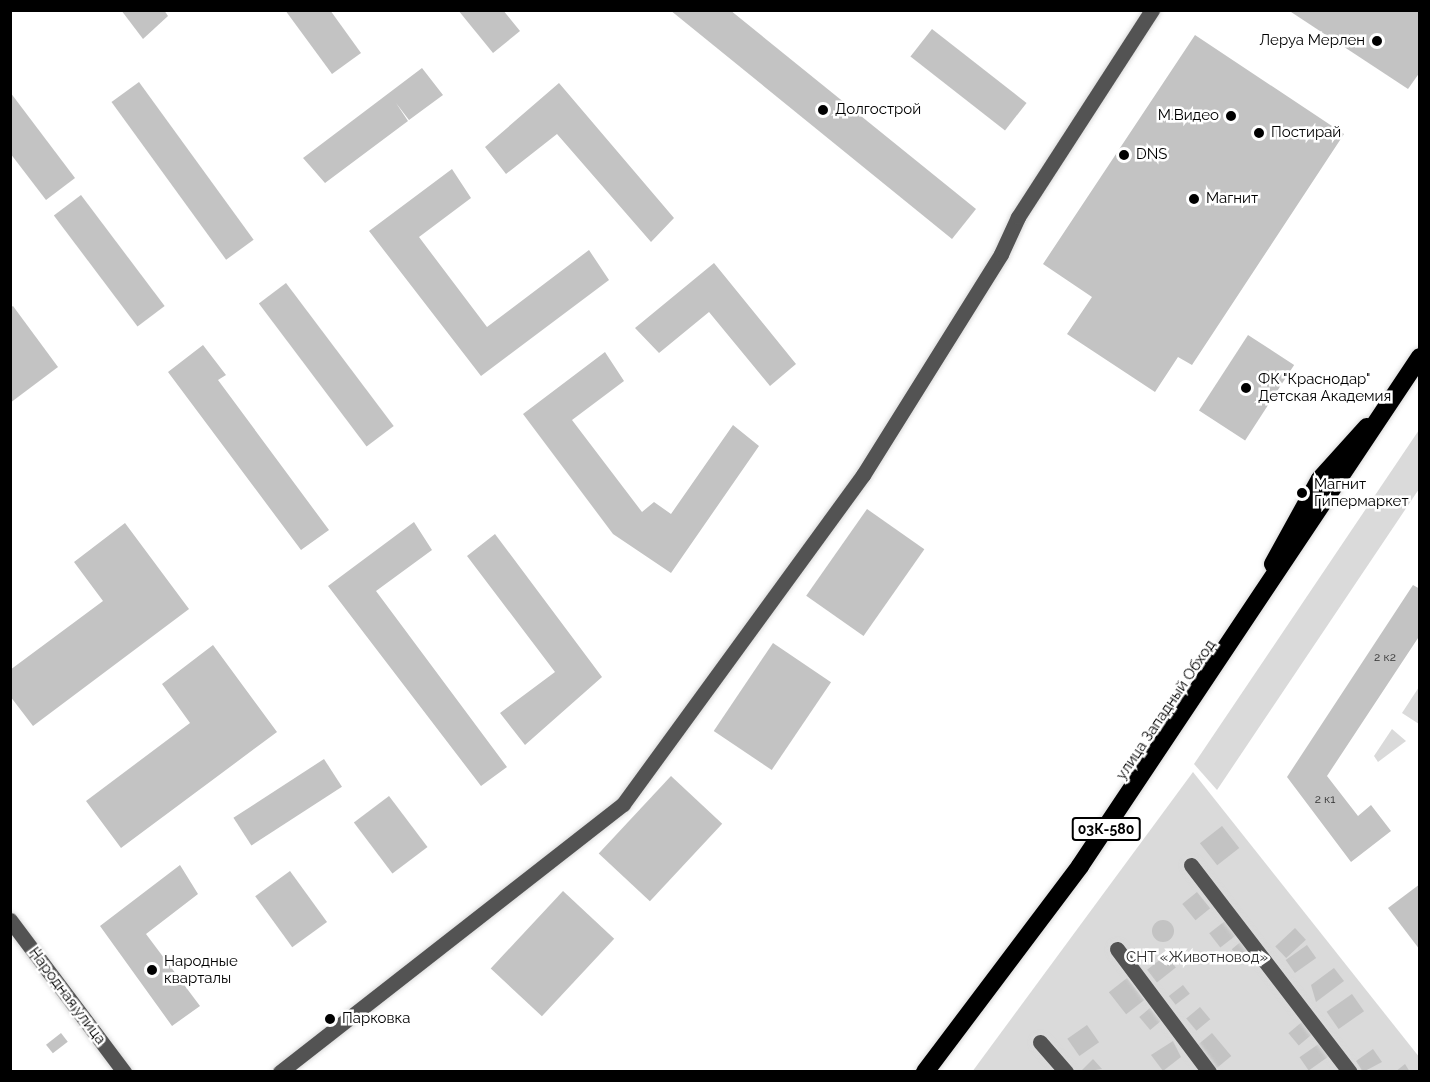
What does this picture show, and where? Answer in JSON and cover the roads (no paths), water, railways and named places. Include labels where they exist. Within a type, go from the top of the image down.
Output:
[{"type":"highway","name":"улица Западный Обход","points":[[926,1071],[1080,866],[1259,603],[1419,357]]},
{"type":"highway","name":"улица Западный Обход","points":[[938,1071],[1192,721],[1419,378]]},
{"type":"street","points":[[280,1071],[623,804],[863,475],[1002,254],[1018,217],[1152,10]]},
{"type":"street","points":[[1191,865],[1350,1071]]},
{"type":"street","name":"Народная улица","points":[[10,920],[124,1071]]},
{"type":"street","points":[[1117,949],[1209,1071]]},
{"type":"street","points":[[1040,1042],[1066,1071]]},
{"type":"place","name":"Леруа Мерлен","points":[[1377,41]]},
{"type":"place","name":"Долгострой","points":[[823,110]]},
{"type":"place","name":"М.Видео","points":[[1231,116]]},
{"type":"place","name":"Постирай","points":[[1259,133]]},
{"type":"place","name":"DNS","points":[[1124,155]]},
{"type":"place","name":"Магнит","points":[[1194,199]]},
{"type":"place","name":"ФК \"Краснодар\" Детская Академия","points":[[1246,388]]},
{"type":"place","name":"Магнит Гипермаркет","points":[[1302,493]]},
{"type":"place","name":"Народные кварталы","points":[[152,970]]},
{"type":"place","name":"Парковка","points":[[330,1019]]},
{"type":"park label","name":"СНТ «Животновод»","points":[[1197,958]]}]
